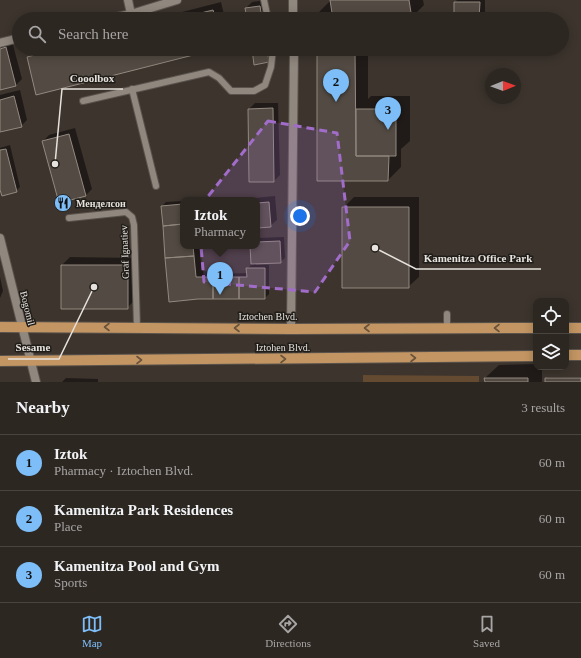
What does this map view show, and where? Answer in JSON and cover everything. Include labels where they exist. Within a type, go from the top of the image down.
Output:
[{"type":"main road","name":"Iztochen Blvd.","points":[[0,327],[291,329],[533,328]]},
{"type":"main road","points":[[569,328],[581,328]]},
{"type":"main road","points":[[569,355],[581,355]]},
{"type":"main road","name":"Iztohen Blvd.","points":[[30,361],[533,356]]},
{"type":"main road","points":[[0,360],[30,361]]},
{"type":"street","points":[[128,0],[131,12]]},
{"type":"street","points":[[138,12],[177,0]]},
{"type":"street","points":[[293,0],[293,12]]},
{"type":"street","points":[[0,42],[12,39]]},
{"type":"street","points":[[291,329],[294,56]]},
{"type":"street","name":"Bogomil","points":[[0,238],[36,382]]},
{"type":"lane","points":[[264,0],[267,12]]},
{"type":"lane","points":[[83,101],[209,72],[219,78],[231,91],[254,91],[265,85],[271,67],[272,56]]},
{"type":"lane","points":[[132,89],[156,186]]},
{"type":"lane","name":"Graf Ignatiev","points":[[69,218],[126,212],[132,217],[134,225],[137,327]]},
{"type":"lane","points":[[447,314],[447,328]]},
{"type":"highlighted area","points":[[268,121],[337,133],[350,241],[315,292],[204,282],[198,209]]},
{"type":"shaded area","points":[[363,375],[479,376],[479,382],[363,382]]},
{"type":"building","points":[[330,0],[409,0],[411,12],[332,12]]},
{"type":"building","points":[[454,2],[480,2],[479,12],[454,12]]},
{"type":"building","points":[[260,6],[261,12],[246,12],[245,8]]},
{"type":"building","points":[[6,47],[16,86],[0,90],[0,49]]},
{"type":"building","points":[[31,56],[189,56],[36,95],[27,57]]},
{"type":"building","points":[[253,56],[268,56],[269,62],[254,65]]},
{"type":"building","points":[[317,56],[355,56],[356,156],[389,156],[388,181],[317,181]]},
{"type":"building","points":[[14,96],[22,127],[0,132],[0,100]]},
{"type":"building","points":[[273,108],[274,182],[249,182],[248,109]]},
{"type":"building","points":[[356,109],[396,109],[396,156],[356,156]]},
{"type":"building","points":[[69,134],[86,196],[59,203],[42,141]]},
{"type":"building","points":[[6,149],[17,192],[2,196],[0,190],[0,150]]},
{"type":"building","points":[[269,202],[271,227],[260,228],[260,203]]},
{"type":"building","points":[[180,204],[180,224],[163,226],[161,206]]},
{"type":"building","points":[[342,207],[409,207],[409,288],[342,288]]},
{"type":"building","points":[[180,224],[180,249],[193,249],[194,256],[165,258],[163,226]]},
{"type":"building","points":[[280,241],[281,263],[251,264],[250,249],[260,249],[260,242]]},
{"type":"building","points":[[194,256],[196,277],[213,277],[213,299],[169,302],[165,258]]},
{"type":"building","points":[[61,265],[128,265],[128,309],[61,309]]},
{"type":"building","points":[[246,268],[265,268],[265,299],[239,299],[239,277],[247,277]]},
{"type":"building","points":[[213,277],[239,277],[239,299],[213,299]]},
{"type":"building","points":[[484,378],[528,378],[528,382],[485,382]]},
{"type":"building","points":[[545,378],[581,378],[581,382],[545,382]]},
{"type":"place","name":"Kamenitza Park Residences","points":[[336,102]]},
{"type":"place","name":"Kamenitza Pool and Gym","points":[[388,130]]},
{"type":"place","name":"Cooolbox","points":[[55,164]]},
{"type":"place","name":"Менделсон","points":[[63,203]]},
{"type":"place","name":"Kamenitza Office Park","points":[[375,248]]},
{"type":"place","name":"Sesame","points":[[94,287]]},
{"type":"place","name":"Iztok","points":[[220,295]]}]
